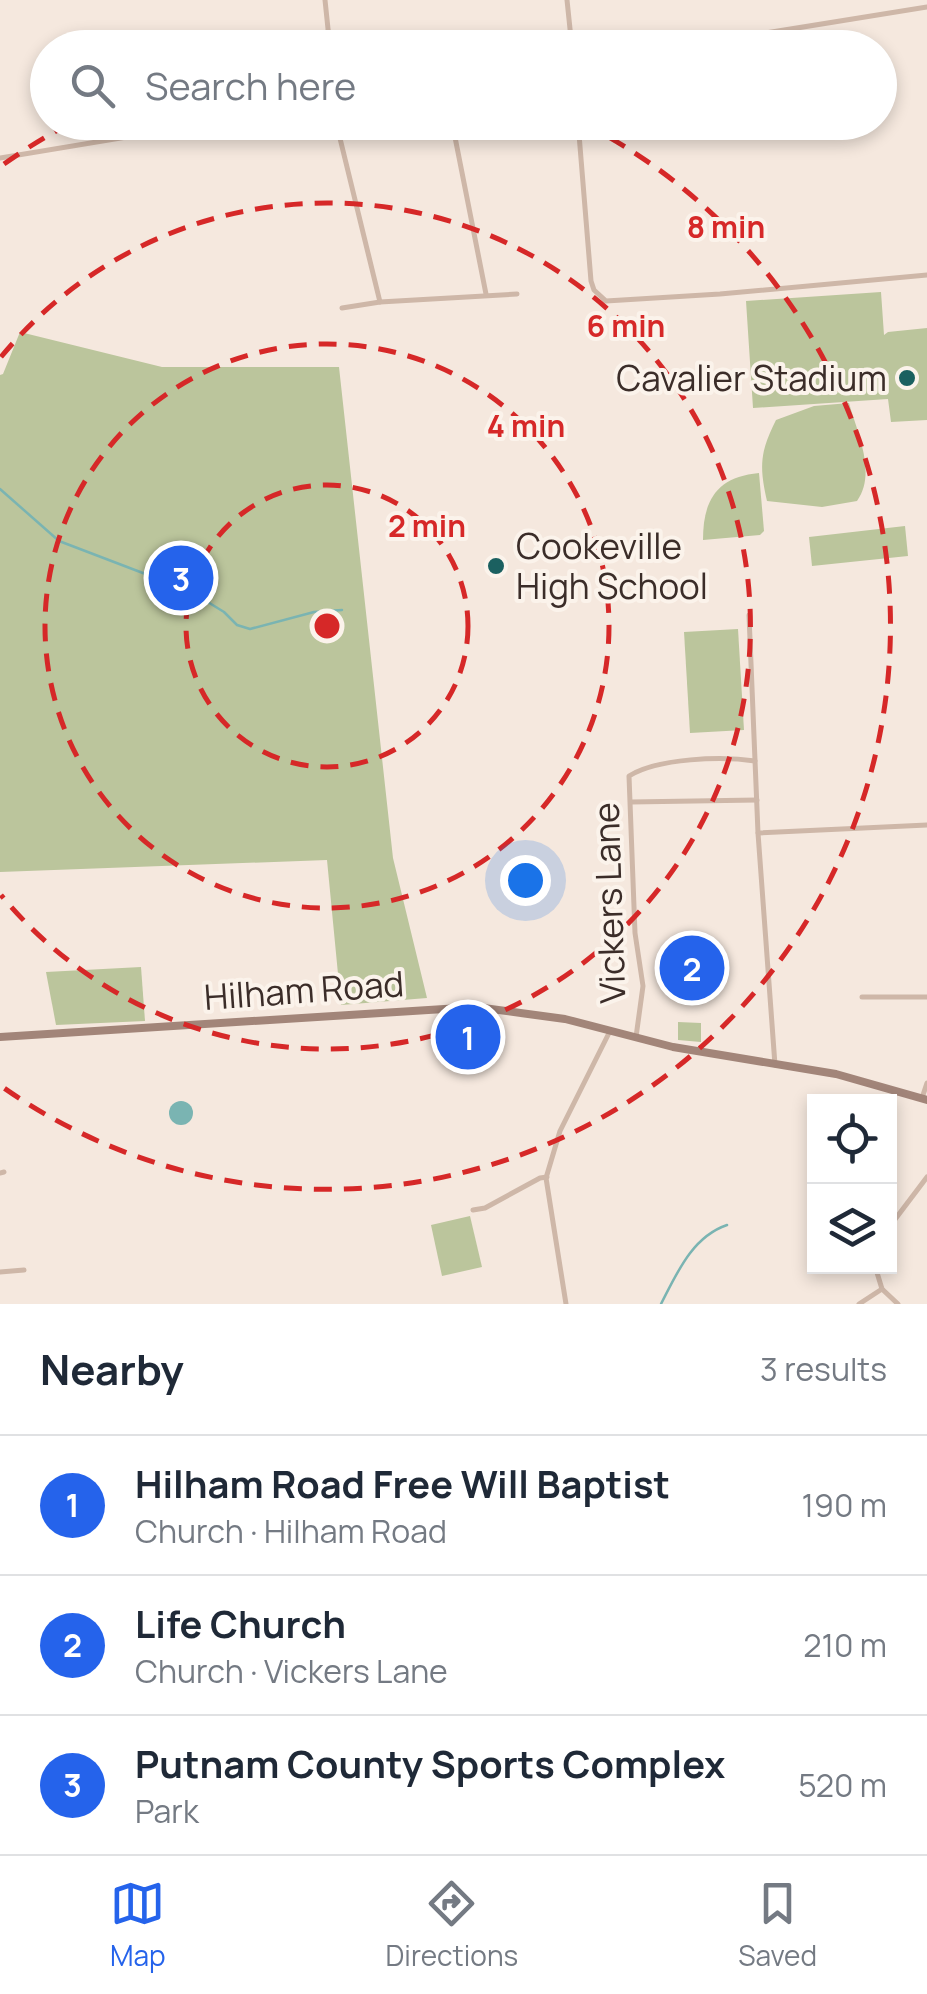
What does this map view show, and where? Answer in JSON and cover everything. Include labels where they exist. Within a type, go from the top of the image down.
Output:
[{"type":"main road","name":"Hilham Road","points":[[0,1038],[476,1007],[565,1019],[673,1047],[876,1084],[925,1099]]},
{"type":"street","points":[[325,0],[328,30]]},
{"type":"street","points":[[567,0],[570,30]]},
{"type":"street","points":[[785,30],[927,7]]},
{"type":"street","points":[[0,158],[109,140]]},
{"type":"street","points":[[340,140],[380,302]]},
{"type":"street","points":[[456,140],[486,294]]},
{"type":"street","points":[[579,140],[591,280],[598,296],[615,302],[927,276]]},
{"type":"street","points":[[342,308],[516,294]]},
{"type":"street","points":[[749,615],[758,834],[774,1064]]},
{"type":"street","name":"Vickers Lane","points":[[636,1036],[643,986],[635,933],[630,776],[654,764],[755,761]]},
{"type":"street","points":[[631,802],[757,800]]},
{"type":"street","points":[[758,834],[927,825]]},
{"type":"street","points":[[862,996],[927,997]]},
{"type":"street","points":[[566,1304],[546,1178],[560,1131],[610,1031]]},
{"type":"street","points":[[925,1099],[927,1083]]},
{"type":"street","points":[[897,1217],[927,1177]]},
{"type":"street","points":[[473,1210],[546,1178]]},
{"type":"street","points":[[0,1272],[24,1270]]},
{"type":"street","points":[[877,1274],[882,1289],[898,1304]]},
{"type":"street","points":[[859,1304],[882,1289]]},
{"type":"green space","points":[[881,292],[884,335],[927,328],[927,420],[891,422],[888,399],[753,408],[746,301]]},
{"type":"green space","points":[[20,332],[162,367],[339,367],[393,858],[427,998],[341,1005],[327,860],[0,872],[0,375]]},
{"type":"green space","points":[[849,403],[865,465],[863,490],[857,501],[822,507],[767,501],[763,459],[776,420],[814,406]]},
{"type":"green space","points":[[759,473],[764,531],[760,535],[703,540],[706,514],[715,493],[732,480]]},
{"type":"green space","points":[[905,526],[908,556],[812,566],[809,537]]},
{"type":"green space","points":[[738,629],[744,730],[690,733],[684,632]]},
{"type":"green space","points":[[141,967],[145,1021],[56,1025],[46,972]]},
{"type":"green space","points":[[678,1022],[701,1023],[701,1042],[678,1040]]},
{"type":"green space","points":[[470,1216],[482,1267],[442,1276],[431,1225]]},
{"type":"water","points":[[181,1101],[190,1104],[190,1122],[181,1125],[172,1122],[169,1113],[172,1104]]},
{"type":"waterway","points":[[0,489],[59,541],[190,591],[237,625],[250,629],[314,612],[342,610]]},
{"type":"waterway","points":[[661,1304],[695,1247],[727,1225]]},
{"type":"place","name":"Cavalier Stadium","points":[[907,378]]},
{"type":"place","name":"Cookeville High School","points":[[496,566]]},
{"type":"place","name":"Putnam County Sports Complex","points":[[181,578]]},
{"type":"place","name":"Life Church","points":[[692,968]]},
{"type":"place","name":"Hilham Road Free Will Baptist","points":[[468,1037]]}]
